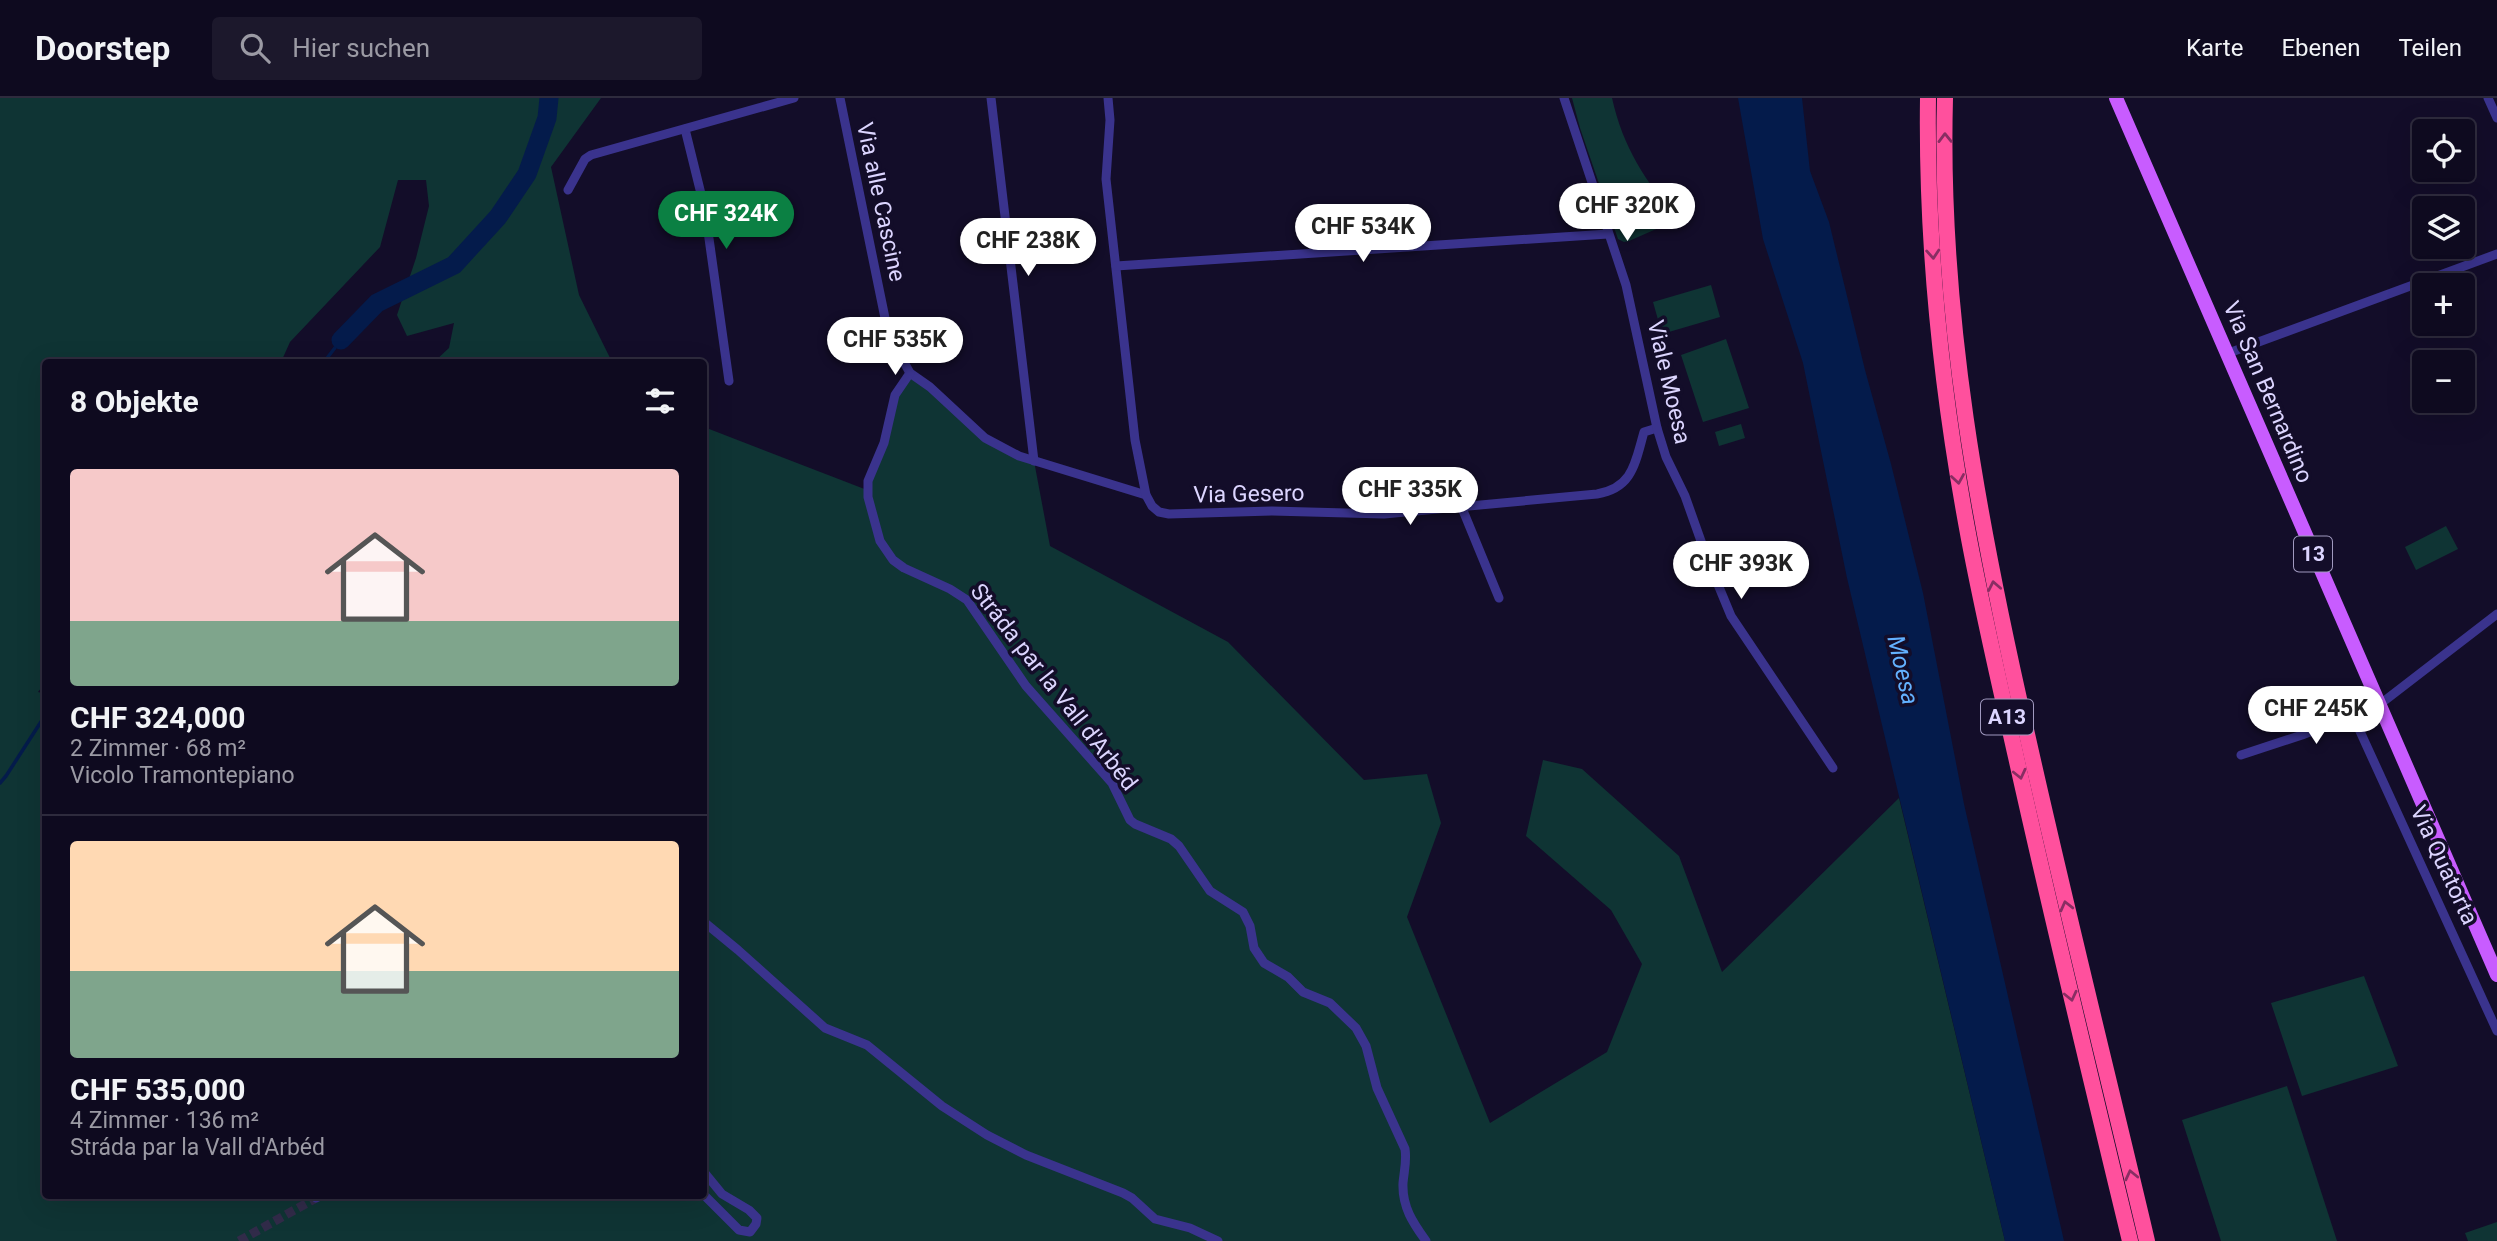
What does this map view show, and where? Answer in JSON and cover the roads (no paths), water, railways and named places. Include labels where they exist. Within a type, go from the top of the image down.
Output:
[{"type":"highway","name":"A13","points":[[1928,98],[1929,185],[1938,321],[1967,529],[2033,832],[2130,1241]]},
{"type":"highway","name":"A13","points":[[1945,98],[1952,301],[1963,405],[1984,535],[2048,830],[2147,1241]]},
{"type":"main road","name":"Via San Bernardino","points":[[2116,98],[2379,705]]},
{"type":"main road","name":"13","points":[[2379,705],[2497,975]]},
{"type":"street","points":[[568,190],[585,159],[591,155],[794,98]]},
{"type":"street","name":"Via alle Cascine","points":[[840,98],[886,318],[896,348],[910,373],[930,387],[985,438],[1019,456],[1146,495]]},
{"type":"street","points":[[991,98],[1034,461]]},
{"type":"street","points":[[1108,98],[1110,120],[1106,179],[1135,440],[1146,495]]},
{"type":"street","name":"Viale Moesa","points":[[1564,98],[1629,296],[1657,428],[1666,457],[1685,495],[1706,558],[1731,616],[1833,768]]},
{"type":"street","points":[[2488,98],[2497,118]]},
{"type":"street","points":[[685,129],[705,210],[729,381]]},
{"type":"street","points":[[1116,267],[1149,262],[1608,234]]},
{"type":"street","points":[[2226,354],[2497,254]]},
{"type":"street","name":"Stráda par la Vall d'Arbéd","points":[[910,373],[894,395],[884,443],[868,481],[868,497],[885,550],[904,568],[950,589],[967,600],[1026,686],[1112,783],[1130,820],[1171,839],[1179,846],[1210,891],[1217,898],[1243,912],[1250,926],[1254,948],[1264,963],[1288,977],[1303,992],[1330,1003],[1356,1028],[1366,1046],[1377,1088],[1405,1149],[1403,1186],[1406,1210],[1426,1241]]},
{"type":"street","name":"Via Gesero","points":[[1146,495],[1159,512],[1169,514],[1272,511],[1384,514],[1612,492],[1623,485],[1631,473],[1644,432],[1657,428]]},
{"type":"street","points":[[1462,508],[1499,598]]},
{"type":"street","points":[[2241,755],[2379,705],[2390,693],[2497,614]]},
{"type":"street","name":"Via Quatorta","points":[[2353,716],[2497,1031]]},
{"type":"street","points":[[707,924],[825,1028],[867,1045],[942,1106],[987,1135],[1062,1171],[1123,1193],[1155,1219],[1190,1228],[1218,1241]]},
{"type":"street","points":[[707,1176],[727,1199],[754,1213],[757,1218],[754,1229],[750,1232],[739,1230],[707,1198]]},
{"type":"water","name":"Moesa","points":[[1738,98],[1802,98],[1810,171],[1829,222],[1923,593],[1964,804],[2064,1241],[2005,1241],[1847,578],[1803,363],[1763,239]]},
{"type":"waterway","points":[[341,340],[377,303],[454,265],[498,217],[527,174],[547,118],[549,98]]},
{"type":"waterway","points":[[326,359],[341,340]]},
{"type":"waterway","points":[[0,783],[42,720]]},
{"type":"tunnel","points":[[239,1241],[314,1199]]}]
